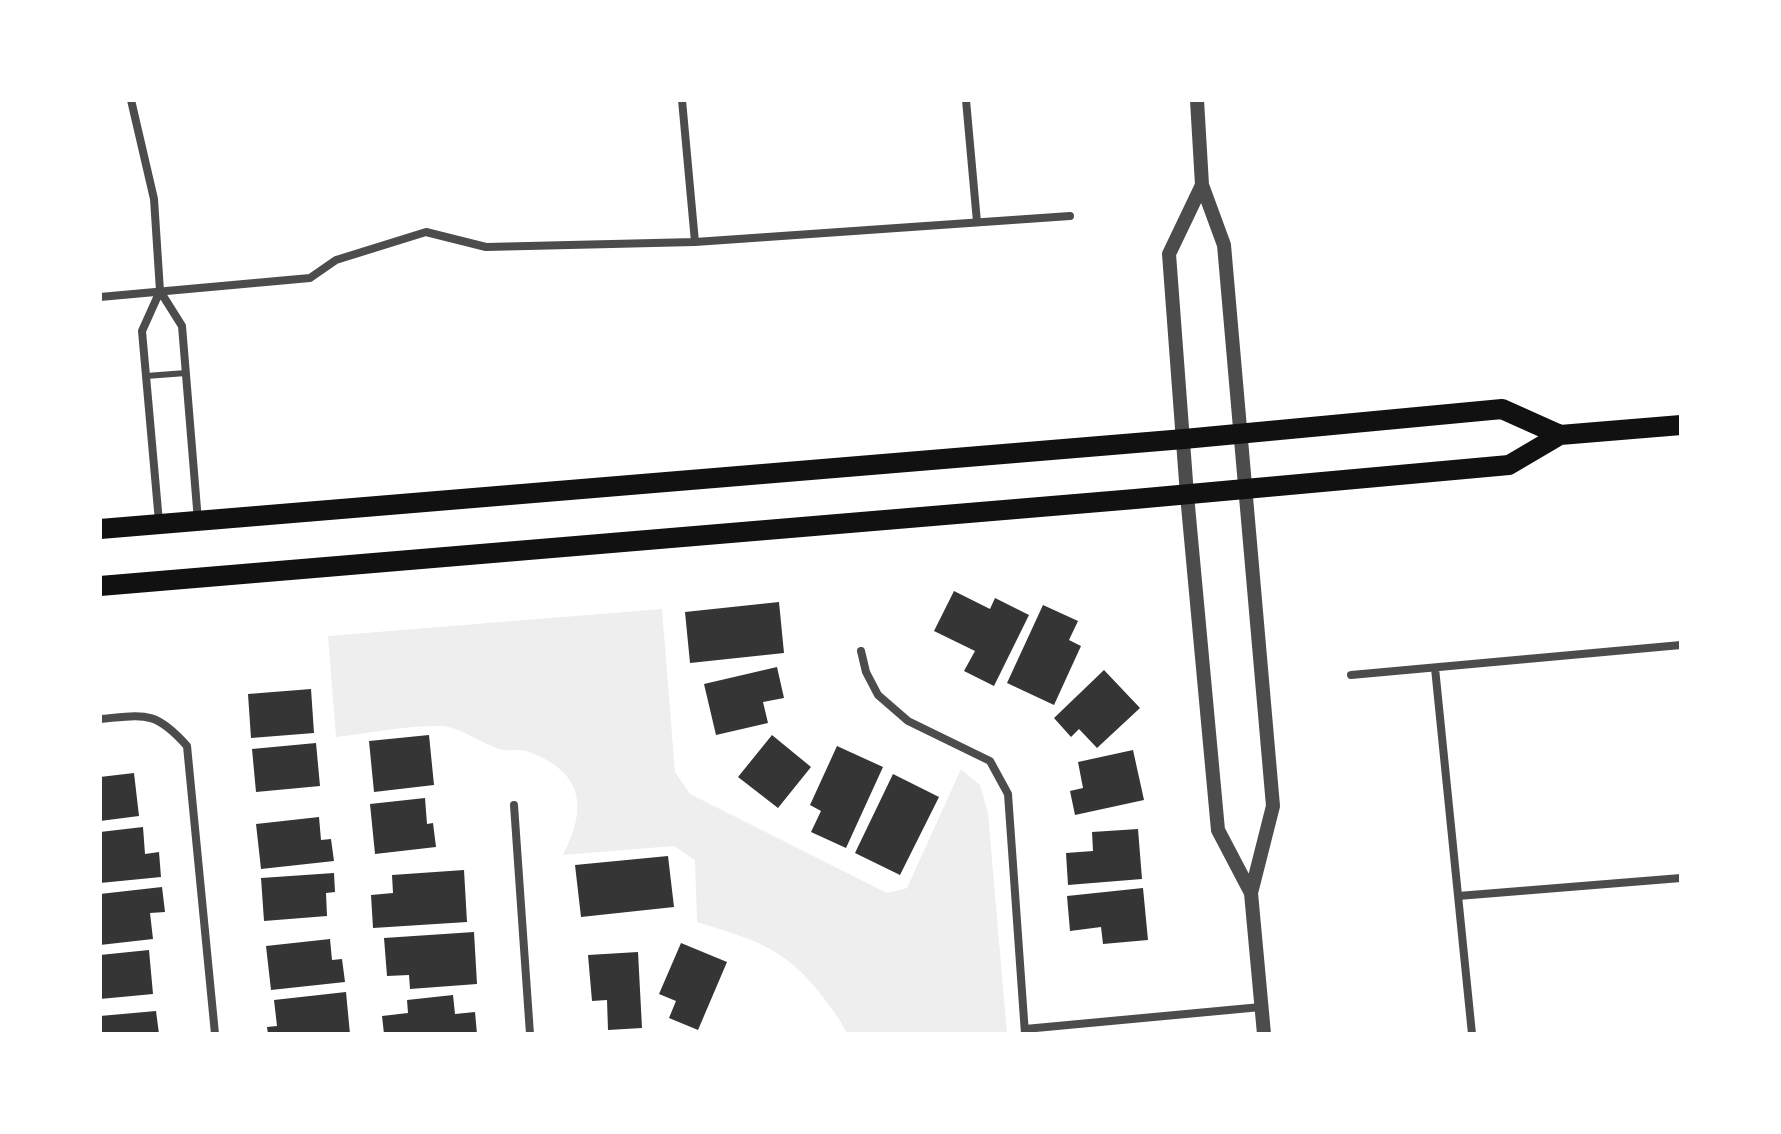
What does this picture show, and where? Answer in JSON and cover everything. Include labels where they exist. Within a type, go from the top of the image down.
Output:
[{"type":"main road","points":[[100,529],[1184,439],[1502,409],[1560,435]]},
{"type":"main road","points":[[100,586],[1246,490],[1509,465],[1560,435],[1681,425]]},
{"type":"street","points":[[131,100],[154,199],[160,291],[142,331],[159,525]]},
{"type":"street","points":[[682,100],[695,242]]},
{"type":"street","points":[[966,100],[977,222]]},
{"type":"street","points":[[1197,100],[1202,185],[1224,245],[1273,806],[1251,893],[1264,1034]]},
{"type":"street","points":[[1202,185],[1169,254],[1187,495],[1218,830],[1251,893]]},
{"type":"street","points":[[100,297],[310,278],[336,260],[426,232],[486,247],[695,242],[1070,216]]},
{"type":"street","points":[[160,291],[182,326],[198,521]]},
{"type":"street","points":[[1351,675],[1681,645]]},
{"type":"street","points":[[861,651],[866,672],[878,695],[908,721],[990,761],[1008,794],[1025,1031],[1261,1007]]},
{"type":"street","points":[[1435,668],[1472,1034]]},
{"type":"street","points":[[100,719],[147,715],[170,727],[187,746],[215,1034]]},
{"type":"street","points":[[514,805],[530,1034]]},
{"type":"street","points":[[1458,896],[1681,878]]},
{"type":"lane","points":[[146,376],[186,373]]},
{"type":"shaded area","points":[[662,609],[675,772],[690,794],[887,893],[907,888],[961,769],[980,785],[988,813],[1007,1034],[847,1034],[809,980],[781,956],[752,940],[697,922],[695,860],[674,846],[563,855],[576,821],[576,793],[561,770],[547,760],[525,751],[499,749],[456,729],[441,726],[336,737],[328,636]]},
{"type":"building","points":[[954,591],[990,609],[995,598],[1029,615],[994,686],[964,671],[975,651],[934,631]]},
{"type":"building","points":[[779,602],[784,653],[690,663],[685,612]]},
{"type":"building","points":[[1043,605],[1078,621],[1069,640],[1081,646],[1054,705],[1007,683]]},
{"type":"building","points":[[777,667],[784,698],[763,702],[768,723],[716,735],[704,684]]},
{"type":"building","points":[[1104,670],[1140,708],[1097,748],[1079,729],[1071,737],[1054,718]]},
{"type":"building","points":[[311,689],[314,733],[251,738],[248,694]]},
{"type":"building","points":[[429,735],[434,785],[374,792],[369,741]]},
{"type":"building","points":[[772,735],[811,767],[778,808],[738,777]]},
{"type":"building","points":[[316,743],[320,786],[256,792],[252,749]]},
{"type":"building","points":[[837,746],[883,767],[846,848],[811,832],[821,811],[810,805]]},
{"type":"building","points":[[1133,750],[1144,800],[1075,815],[1070,791],[1083,788],[1078,762]]},
{"type":"building","points":[[134,773],[139,816],[100,821],[100,777]]},
{"type":"building","points":[[893,774],[939,797],[900,875],[855,853]]},
{"type":"building","points":[[425,798],[427,824],[433,823],[436,847],[375,854],[370,804]]},
{"type":"building","points":[[319,817],[321,840],[331,839],[334,861],[261,869],[256,824]]},
{"type":"building","points":[[143,827],[145,854],[159,852],[161,877],[100,883],[100,832]]},
{"type":"building","points":[[1138,829],[1142,879],[1068,885],[1066,853],[1093,851],[1092,832]]},
{"type":"building","points":[[668,856],[674,907],[581,917],[575,865]]},
{"type":"building","points":[[464,870],[467,922],[373,928],[371,895],[393,893],[392,875]]},
{"type":"building","points":[[334,873],[335,892],[326,893],[327,916],[264,921],[261,878]]},
{"type":"building","points":[[162,887],[165,912],[150,913],[153,939],[100,945],[100,894]]},
{"type":"building","points":[[1143,888],[1148,940],[1103,944],[1101,927],[1070,931],[1067,896]]},
{"type":"building","points":[[474,932],[477,984],[410,989],[409,975],[387,976],[384,938]]},
{"type":"building","points":[[330,939],[332,960],[342,959],[345,982],[271,990],[266,946]]},
{"type":"building","points":[[681,943],[727,962],[698,1030],[669,1018],[676,1001],[659,994]]},
{"type":"building","points":[[149,950],[153,994],[100,999],[100,955]]},
{"type":"building","points":[[638,952],[642,1028],[608,1030],[607,1000],[592,1001],[588,955]]},
{"type":"building","points":[[346,992],[350,1034],[268,1034],[267,1027],[277,1026],[274,1000]]},
{"type":"building","points":[[453,995],[455,1014],[475,1012],[477,1034],[384,1034],[382,1016],[408,1013],[407,1000]]},
{"type":"building","points":[[156,1011],[159,1034],[102,1034],[100,1016]]}]
